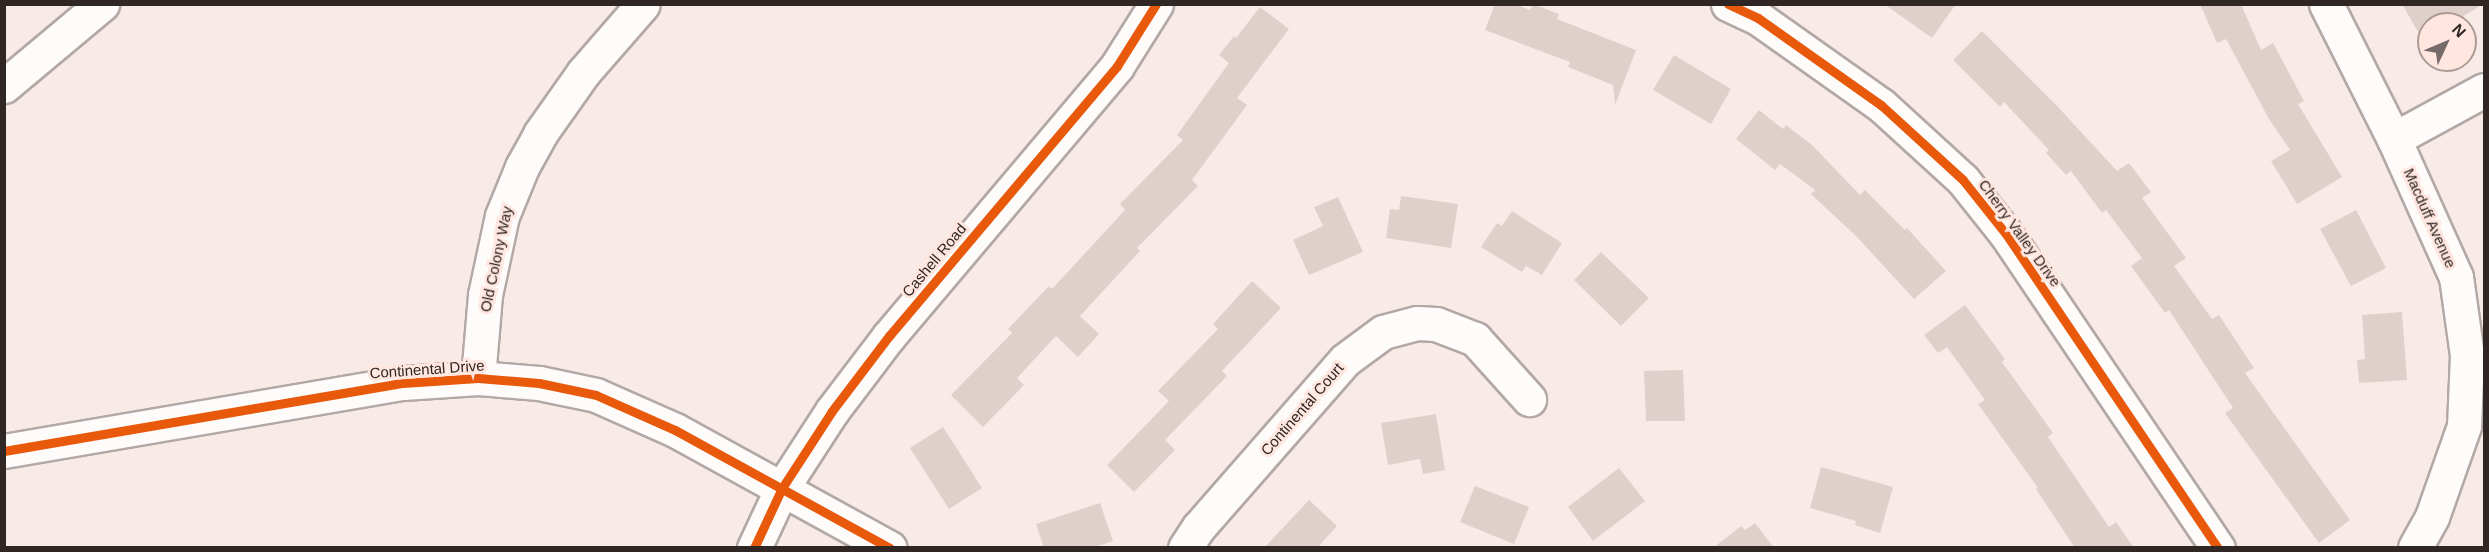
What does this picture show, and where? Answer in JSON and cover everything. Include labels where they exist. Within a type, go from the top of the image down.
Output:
[{"type":"street","points":[[4,86],[102,4]]},
{"type":"street","name":"Old Colony Way","points":[[478,378],[485,295],[502,216],[522,167],[540,134],[578,81],[643,4]]},
{"type":"street","name":"Cashell Road","points":[[754,548],[782,489],[832,411],[889,336],[1117,66],[1156,4]]},
{"type":"street","name":"Cherry Valley Drive","points":[[1728,4],[1758,18],[1881,105],[1963,180],[2006,234],[2218,548]]},
{"type":"street","name":"Macduff Avenue","points":[[2326,4],[2394,139],[2456,277],[2467,355],[2464,426],[2432,517],[2415,548]]},
{"type":"street","points":[[2394,139],[2484,90]]},
{"type":"street","name":"Continental Court","points":[[1185,548],[1198,528],[1345,360],[1383,332],[1417,323],[1436,324],[1475,339],[1529,399]]},
{"type":"street","name":"Continental Drive","points":[[4,451],[403,383],[478,378],[539,383],[596,395],[675,430],[890,548]]},
{"type":"building","points":[[1495,4],[1515,4],[1530,10],[1533,4],[1559,14],[1557,19],[1636,50],[1615,105],[1613,85],[1568,67],[1570,62],[1485,30]]},
{"type":"building","points":[[1884,4],[1956,4],[1932,38]]},
{"type":"building","points":[[2200,4],[2241,4],[2261,50],[2273,43],[2304,101],[2298,104],[2342,177],[2297,204],[2271,161],[2290,150],[2269,119],[2226,39],[2217,43]]},
{"type":"building","points":[[2402,4],[2483,4],[2470,12],[2417,12],[2417,30]]},
{"type":"building","points":[[1260,7],[1289,29],[1237,98],[1247,105],[1192,180],[1198,186],[1137,248],[1140,251],[1080,316],[1099,334],[1078,357],[1056,336],[1017,378],[1024,385],[983,427],[951,395],[1012,333],[1008,329],[1049,286],[1052,289],[1125,210],[1120,204],[1183,140],[1177,135],[1229,63],[1219,55],[1234,36],[1236,38]]},
{"type":"building","points":[[1982,31],[2058,107],[2117,171],[2129,163],[2151,192],[2142,198],[2186,258],[2174,266],[2212,319],[2219,315],[2254,368],[2245,373],[2350,520],[2319,543],[2225,413],[2233,408],[2169,310],[2165,313],[2131,266],[2142,258],[2106,210],[2102,213],[2071,171],[2066,175],[2046,153],[2049,150],[2004,102],[2000,107],[1953,60]]},
{"type":"building","points":[[1674,55],[1731,89],[1711,124],[1653,90]]},
{"type":"building","points":[[1759,110],[1783,129],[1786,125],[1812,145],[1860,195],[1865,190],[1905,230],[1907,228],[1946,271],[1914,299],[1857,237],[1811,194],[1815,190],[1780,164],[1775,170],[1736,139]]},
{"type":"building","points":[[1401,196],[1458,204],[1451,248],[1386,238],[1390,209],[1399,210]]},
{"type":"building","points":[[1338,197],[1363,252],[1309,275],[1293,240],[1323,226],[1314,207]]},
{"type":"building","points":[[2356,210],[2386,268],[2351,286],[2320,229]]},
{"type":"building","points":[[1512,211],[1562,243],[1542,275],[1526,266],[1522,272],[1481,247],[1497,223],[1502,226]]},
{"type":"building","points":[[1601,252],[1649,298],[1621,326],[1574,280]]},
{"type":"building","points":[[1252,281],[1281,308],[1222,371],[1227,376],[1165,440],[1175,450],[1134,492],[1107,465],[1169,401],[1158,391],[1218,329],[1213,324]]},
{"type":"building","points":[[1965,305],[2005,359],[2002,362],[2053,433],[2048,437],[2109,527],[2116,522],[2134,548],[2075,548],[2036,489],[2038,488],[1978,404],[1985,400],[1947,347],[1938,353],[1924,335]]},
{"type":"building","points":[[2402,312],[2407,380],[2359,383],[2357,360],[2365,359],[2362,315]]},
{"type":"building","points":[[1683,370],[1685,421],[1646,421],[1644,371]]},
{"type":"building","points":[[1436,414],[1445,470],[1423,474],[1420,459],[1388,465],[1381,423]]},
{"type":"building","points":[[943,427],[982,488],[949,509],[910,448]]},
{"type":"building","points":[[1821,467],[1893,487],[1880,533],[1855,525],[1856,521],[1810,508]]},
{"type":"building","points":[[1619,468],[1645,501],[1593,541],[1568,507]]},
{"type":"building","points":[[1475,486],[1529,507],[1514,544],[1460,522]]},
{"type":"building","points":[[1309,500],[1337,526],[1317,548],[1264,548]]},
{"type":"building","points":[[1100,503],[1113,541],[1092,548],[1044,548],[1036,524]]},
{"type":"building","points":[[1755,523],[1774,548],[1713,548],[1741,526],[1745,530]]},
{"type":"cycle path","points":[[754,548],[782,488],[832,411],[889,336],[1117,66],[1156,4]]},
{"type":"cycle path","points":[[1728,4],[1758,18],[1881,105],[1963,180],[2006,234],[2218,548]]},
{"type":"cycle path","points":[[4,451],[403,383],[478,378],[539,383],[596,395],[675,430],[890,548]]}]
